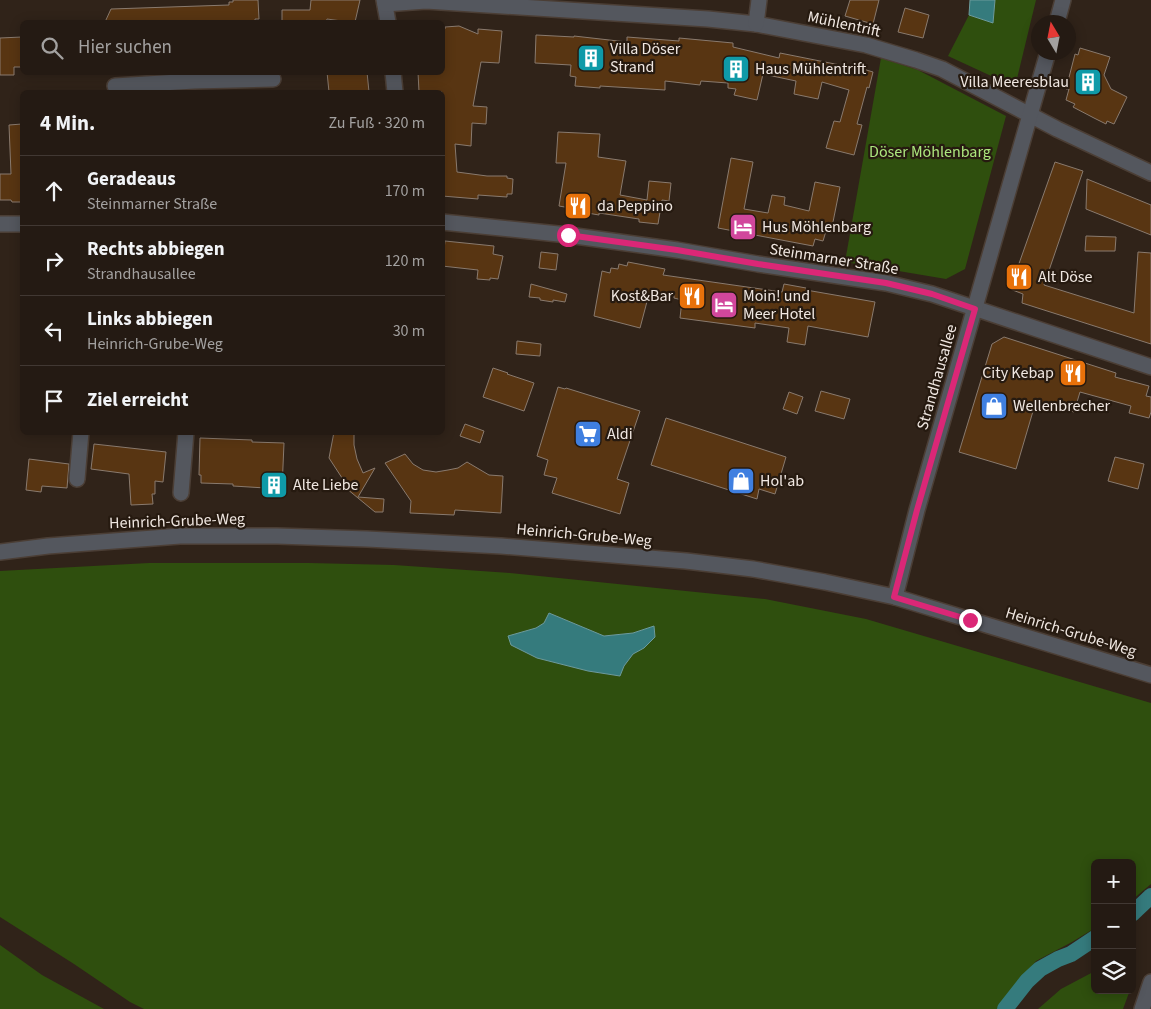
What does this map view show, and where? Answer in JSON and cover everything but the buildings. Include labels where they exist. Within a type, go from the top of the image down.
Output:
[{"type":"street","points":[[756,24],[760,0]]},
{"type":"street","points":[[1059,15],[1064,0]]},
{"type":"street","name":"Mühlentrift","points":[[385,2],[426,1],[708,19],[756,24],[866,45],[942,70],[1057,129],[1151,173]]},
{"type":"street","points":[[385,2],[388,20]]},
{"type":"street","name":"Strandhausallee","points":[[894,597],[917,510],[1046,60]]},
{"type":"street","points":[[393,75],[395,90]]},
{"type":"street","points":[[115,86],[194,87],[273,79]]},
{"type":"street","name":"Steinmarner Straße","points":[[445,222],[586,237],[886,283],[932,294],[1151,367]]},
{"type":"street","points":[[0,224],[20,224]]},
{"type":"street","points":[[77,479],[82,435]]},
{"type":"street","points":[[181,493],[186,435]]},
{"type":"street","name":"Heinrich-Grube-Weg","points":[[0,552],[48,546],[180,536],[277,536],[501,546],[686,561],[753,569],[894,597],[1151,675]]},
{"type":"street","points":[[1142,1009],[1151,982]]},
{"type":"green space","points":[[995,0],[1036,0],[1015,87],[948,56],[969,15],[993,23]]},
{"type":"green space","name":"Döser Möhlenbarg","points":[[881,58],[918,70],[1006,116],[965,269],[946,279],[845,262]]},
{"type":"green space","points":[[149,563],[394,565],[510,573],[765,599],[866,619],[1151,703],[1151,884],[1136,897],[1136,859],[1091,859],[1091,930],[1036,961],[997,1009],[144,1009],[130,1002],[0,917],[0,571]],"holes":[[[549,613],[604,636],[633,633],[654,626],[644,648],[633,654],[619,676],[588,671],[537,658],[511,645],[509,636],[536,628],[544,623]]]},
{"type":"green space","points":[[0,945],[42,975],[104,1009],[0,1009]]},
{"type":"green space","points":[[1091,973],[1091,994],[1129,994],[1123,1009],[1038,1009],[1061,989]]},
{"type":"water","points":[[970,0],[995,0],[993,23],[969,15]]},
{"type":"water","points":[[549,613],[604,636],[633,633],[654,626],[655,637],[644,648],[633,654],[624,666],[620,676],[588,671],[537,658],[511,645],[508,636],[536,628],[544,623]]},
{"type":"waterway","points":[[1136,910],[1151,896]]},
{"type":"waterway","points":[[1005,1009],[1027,981],[1040,969],[1071,954],[1091,941]]},
{"type":"place","name":"Villa Döser Strand","points":[[591,58]]},
{"type":"place","name":"Haus Mühlentrift","points":[[736,69]]},
{"type":"place","name":"Villa Meeresblau","points":[[1088,82]]},
{"type":"place","name":"da Peppino","points":[[578,206]]},
{"type":"place","name":"Hus Möhlenbarg","points":[[743,227]]},
{"type":"place","name":"Alt Döse","points":[[1019,277]]},
{"type":"place","name":"Kost&Bar","points":[[692,296]]},
{"type":"place","name":"Moin! und Meer Hotel","points":[[724,305]]},
{"type":"place","name":"City Kebap","points":[[1073,373]]},
{"type":"place","name":"Wellenbrecher","points":[[994,406]]},
{"type":"place","name":"Aldi","points":[[588,434]]},
{"type":"place","name":"Hol'ab","points":[[741,481]]},
{"type":"place","name":"Alte Liebe","points":[[274,485]]},
{"type":"route","points":[[568,235],[886,283],[932,294],[975,309],[894,597],[970,620]]}]
